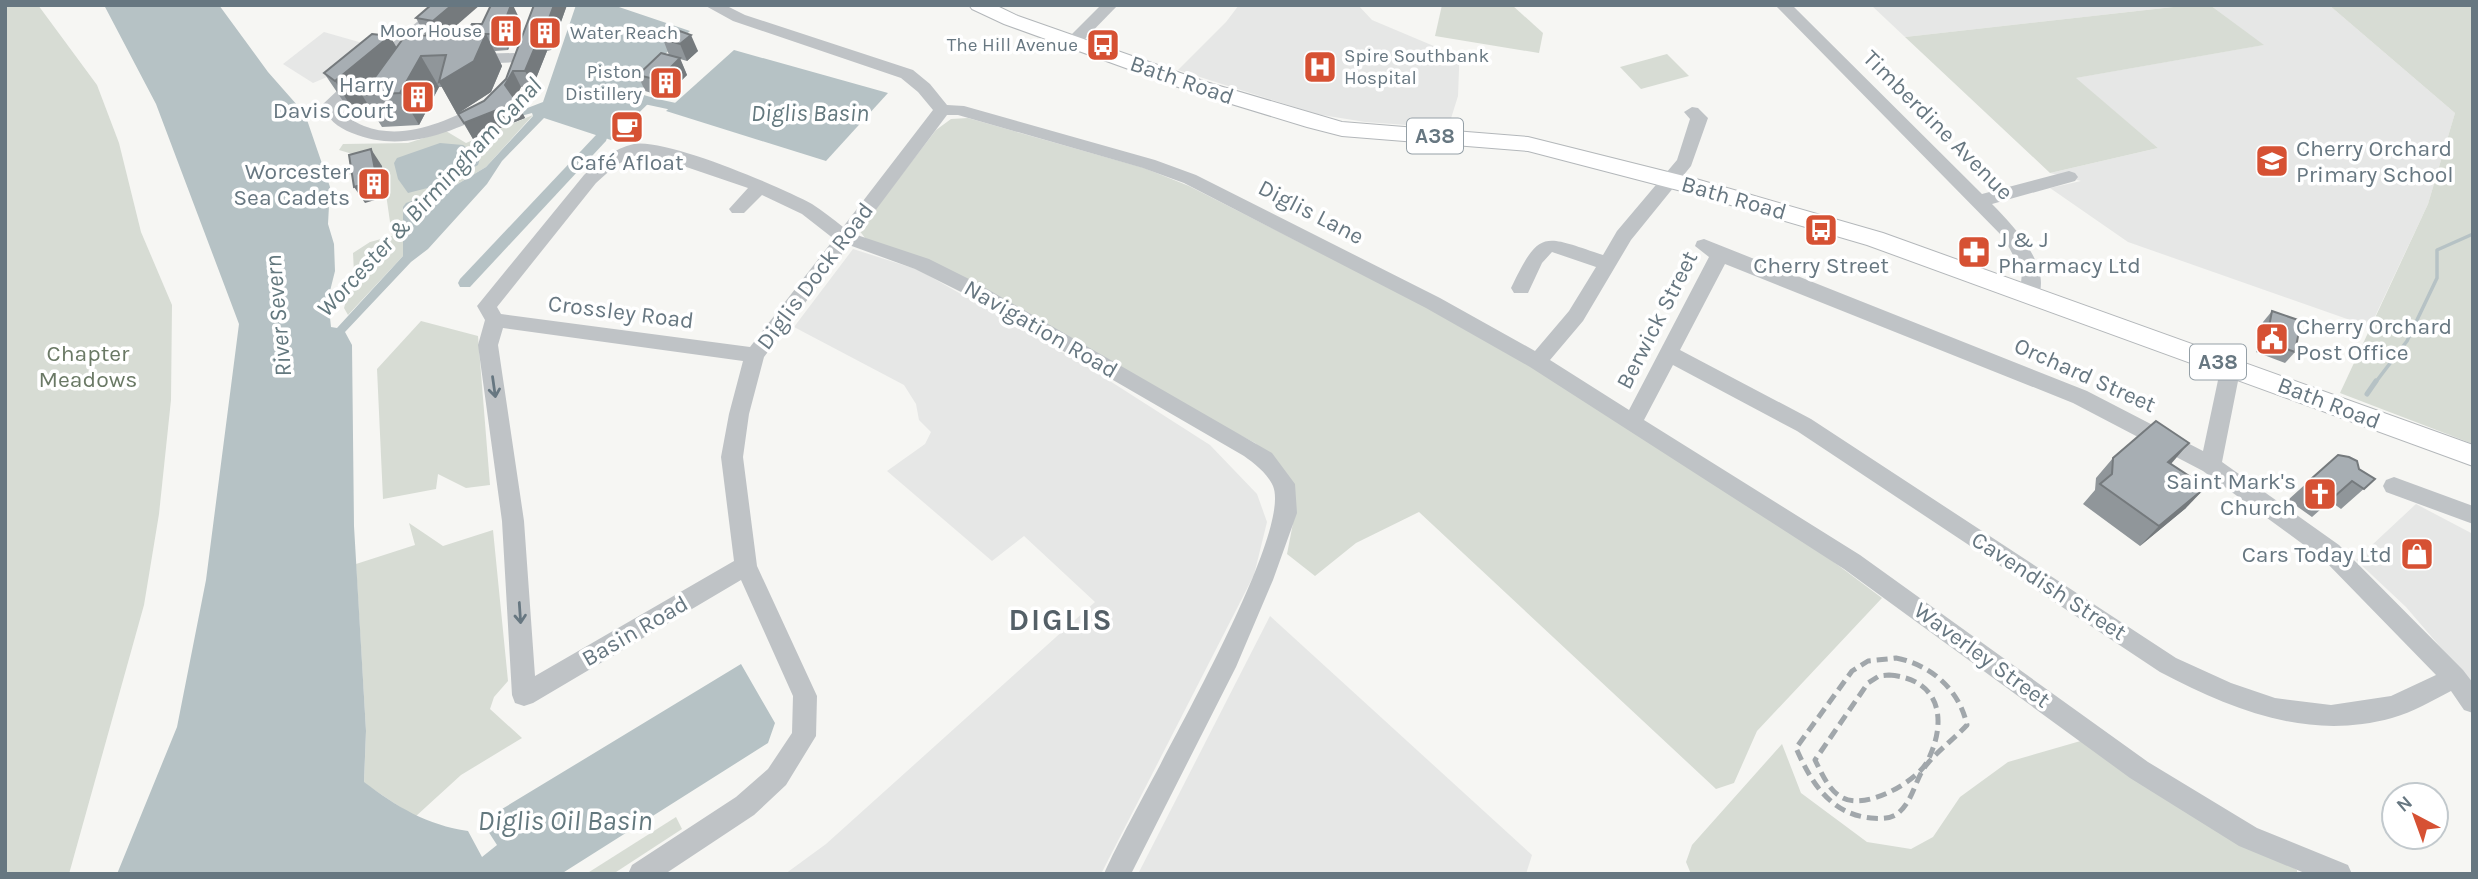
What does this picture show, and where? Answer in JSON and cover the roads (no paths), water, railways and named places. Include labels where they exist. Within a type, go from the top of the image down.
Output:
[{"type":"main road","name":"Bath Road","points":[[979,5],[1073,43],[1225,96],[1330,126],[1528,144],[1696,187],[1875,239],[2473,456]]},
{"type":"street","points":[[447,5],[331,104],[333,113],[345,124],[375,135],[423,134],[453,125],[493,105],[500,97]]},
{"type":"street","points":[[712,5],[739,18],[907,74],[924,88],[942,110]]},
{"type":"street","points":[[1073,43],[1110,5]]},
{"type":"street","name":"Timberdine Avenue","points":[[1783,5],[1980,201],[2020,247],[2031,272],[2030,294]]},
{"type":"street","points":[[452,59],[512,64],[522,40]]},
{"type":"street","points":[[387,57],[414,60]]},
{"type":"street","name":"Diglis Dock Road","points":[[641,874],[745,806],[777,777],[804,736],[804,696],[746,566],[732,457],[739,414],[755,355],[942,110]]},
{"type":"street","name":"Diglis Lane","points":[[942,110],[971,114],[1149,164],[1189,179],[1433,303],[1633,421]]},
{"type":"street","points":[[1537,362],[1576,316],[1624,236],[1672,181],[1686,160],[1699,118],[1692,112]]},
{"type":"street","points":[[491,313],[507,281],[590,179],[621,155],[634,150],[656,150],[760,186],[808,210],[844,237]]},
{"type":"street","points":[[1980,201],[2069,177]]},
{"type":"street","points":[[738,209],[760,186]]},
{"type":"street","points":[[1624,236],[1675,195],[1696,187]]},
{"type":"street","name":"Navigation Road","points":[[844,237],[922,264],[968,287],[1230,438],[1252,458],[1271,488],[1276,510],[1276,539],[1262,580],[1224,667],[1117,874]]},
{"type":"street","points":[[1521,288],[1540,251],[1546,246],[1552,245],[1608,264]]},
{"type":"street","name":"Berwick Street","points":[[1633,421],[1668,353],[1712,251]]},
{"type":"street","name":"Orchard Street","points":[[1712,251],[2080,397],[2211,465],[2332,552],[2455,678],[2473,702]]},
{"type":"street","name":"Crossley Road","points":[[491,313],[755,355]]},
{"type":"street","name":"Basin Road","points":[[491,313],[488,345],[513,521],[524,695],[746,566]]},
{"type":"street","name":"Cavendish Street","points":[[1668,353],[1804,425],[2168,664],[2223,693],[2277,710],[2321,718],[2391,707],[2455,678]]},
{"type":"street","points":[[2211,465],[2231,366]]},
{"type":"street","name":"Waverley Street","points":[[1633,421],[1737,491],[1867,572],[2139,770],[2248,836],[2339,874]]},
{"type":"street","points":[[2394,486],[2473,515]]},
{"type":"water","points":[[104,5],[219,5],[268,72],[305,114],[330,187],[328,224],[334,244],[335,271],[328,299],[331,327],[337,328],[403,256],[403,207],[406,203],[456,185],[486,167],[533,116],[532,113],[473,129],[543,102],[576,5],[613,5],[690,31],[663,56],[673,59],[637,93],[654,98],[611,140],[544,118],[502,161],[487,184],[428,249],[411,262],[345,332],[352,345],[354,526],[366,731],[364,782],[413,814],[468,831],[482,857],[497,845],[488,831],[492,819],[502,809],[741,664],[775,723],[768,743],[561,874],[117,874],[177,727],[206,580],[239,324],[156,104]]},
{"type":"water","name":"Diglis Basin","points":[[734,50],[888,93],[826,161],[666,111]]},
{"type":"water","points":[[440,143],[463,145],[480,158],[478,165],[443,184],[408,193],[398,179],[394,163],[397,158]]},
{"type":"waterway","points":[[648,101],[672,106]]},
{"type":"waterway","points":[[465,283],[601,138]]},
{"type":"waterway","points":[[2375,383],[2407,341],[2437,278],[2437,250],[2473,234]]},
{"type":"waterway","points":[[2367,394],[2376,381]]},
{"type":"railway","points":[[1896,658],[1921,666],[1942,681],[1957,700],[1967,725],[1928,763],[1903,809],[1891,817],[1871,818],[1844,810],[1833,803],[1808,773],[1796,748],[1852,671],[1868,661],[1896,658]]},
{"type":"railway","points":[[1889,675],[1906,678],[1929,693],[1938,718],[1934,747],[1921,770],[1902,785],[1864,800],[1843,798],[1830,787],[1815,760],[1868,683],[1879,676],[1889,675]]},
{"type":"place","name":"Moor House","points":[[506,31]]},
{"type":"place","name":"Water Reach","points":[[545,33]]},
{"type":"place","name":"The Hill Avenue","points":[[1103,45]]},
{"type":"place","name":"Spire Southbank Hospital","points":[[1320,67]]},
{"type":"place","name":"Piston Distillery","points":[[666,83]]},
{"type":"place","name":"Harry Davis Court","points":[[418,97]]},
{"type":"place","name":"Café Afloat","points":[[627,127]]},
{"type":"place","name":"Cherry Orchard Primary School","points":[[2272,161]]},
{"type":"place","name":"Worcester Sea Cadets","points":[[374,184]]},
{"type":"place","name":"Cherry Street","points":[[1821,230]]},
{"type":"place","name":"J & J Pharmacy Ltd","points":[[1974,252]]},
{"type":"place","name":"Cherry Orchard Post Office","points":[[2272,339]]},
{"type":"place","name":"Saint Mark's Church","points":[[2320,494]]},
{"type":"place","name":"Cars Today Ltd","points":[[2417,554]]},
{"type":"district","name":"DIGLIS","points":[[1061,620]]},
{"type":"water label","name":"Worcester & Birmingham Canal","points":[[429,197]]},
{"type":"water label","name":"River Severn","points":[[278,316]]},
{"type":"water label","name":"Diglis Oil Basin","points":[[565,820]]},
{"type":"park label","name":"Chapter Meadows","points":[[88,366]]}]
